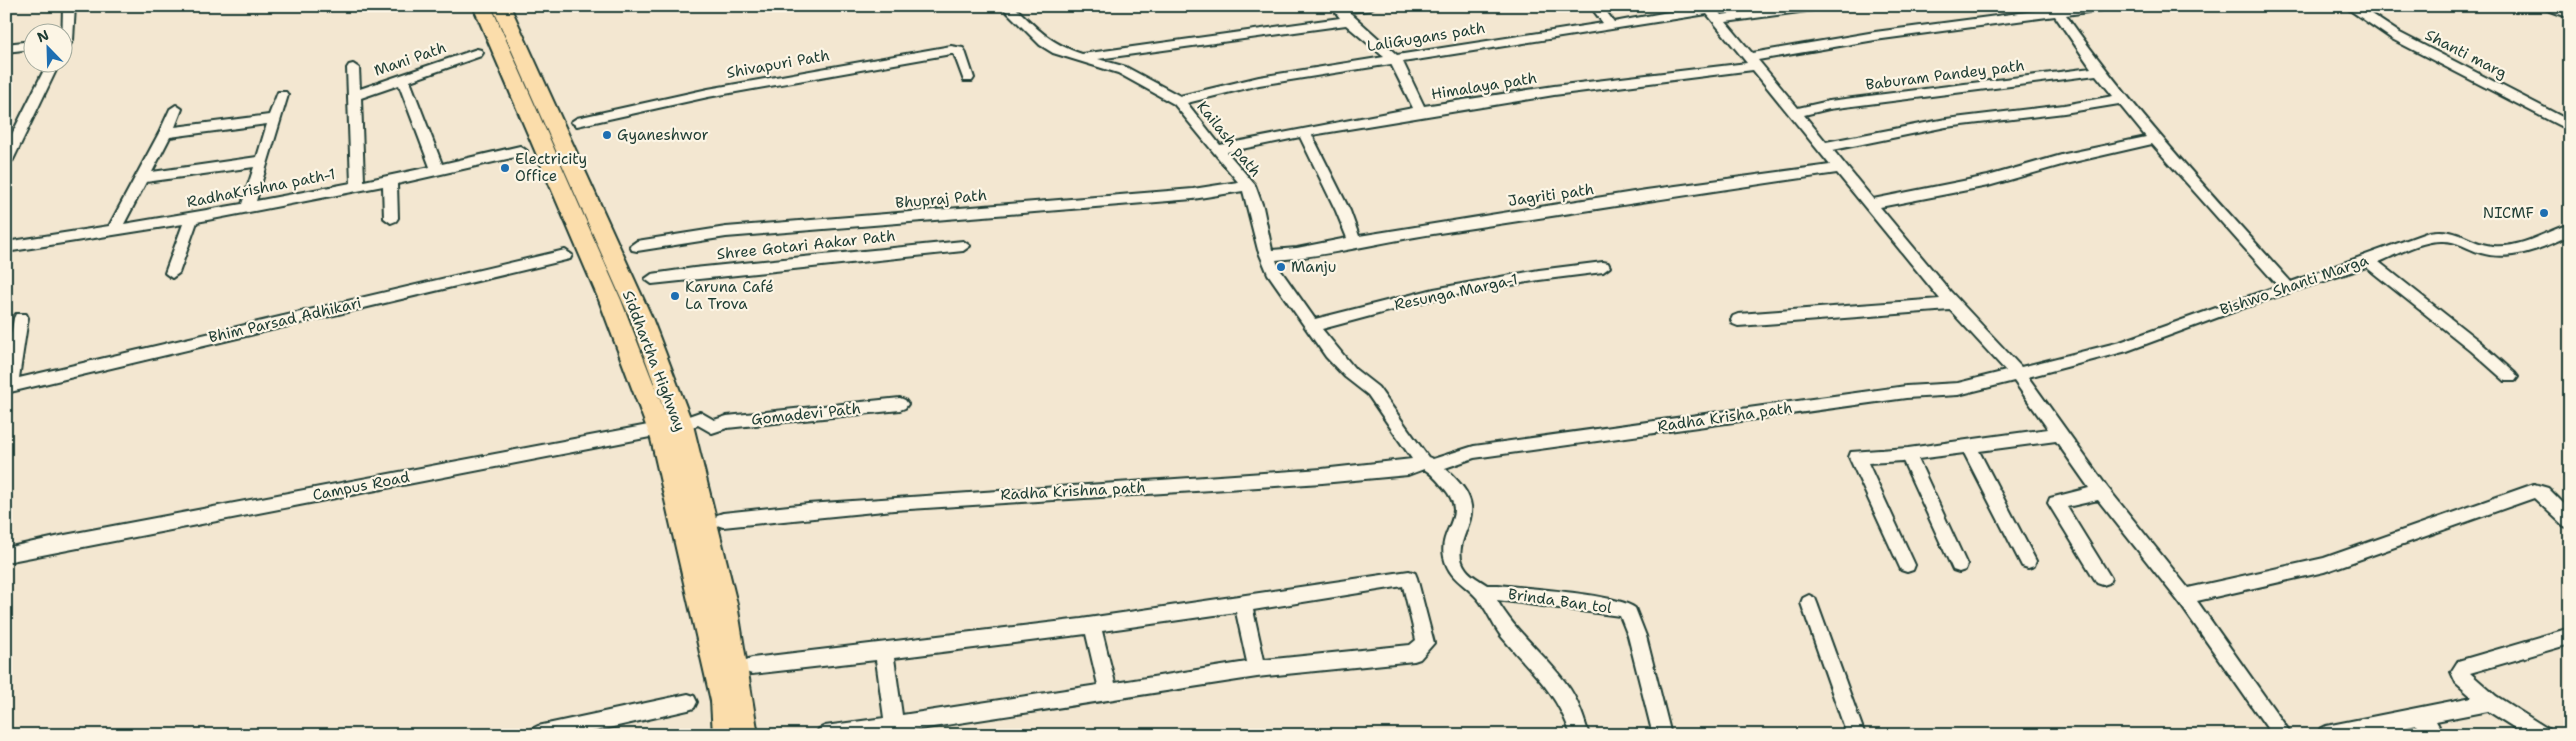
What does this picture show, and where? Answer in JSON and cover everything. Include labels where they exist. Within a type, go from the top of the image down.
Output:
[{"type":"highway","name":"Siddhartha Highway","points":[[482,6],[610,300],[670,427],[724,700],[727,735]]},
{"type":"highway","name":"Siddhartha Highway","points":[[500,6],[641,318],[670,427],[724,604],[737,674],[744,735]]},
{"type":"street","points":[[67,22],[69,6]]},
{"type":"street","name":"Kailash path","points":[[1007,6],[1044,42],[1078,57],[1103,62],[1122,70],[1179,101],[1248,186],[1256,207],[1267,255],[1273,270],[1330,353],[1373,391],[1428,463],[1458,490],[1464,502],[1463,516],[1452,543],[1453,560],[1458,572],[1484,593]]},
{"type":"street","points":[[1338,8],[1369,6]]},
{"type":"street","points":[[1596,6],[1612,26]]},
{"type":"street","name":"LaliGugans path","points":[[1179,101],[1242,84],[1513,39],[1712,12],[1814,6]]},
{"type":"street","name":"Himalaya path","points":[[1218,150],[1421,112],[1753,61],[1875,36],[2056,9],[2103,6]]},
{"type":"street","name":"Shanti marg","points":[[2350,6],[2396,36],[2570,127]]},
{"type":"street","points":[[2543,6],[2567,11]]},
{"type":"street","points":[[1338,8],[1349,22],[1395,59],[1421,112]]},
{"type":"street","points":[[2056,9],[2099,71],[2155,139],[2287,288]]},
{"type":"street","points":[[1712,12],[1952,304],[2018,374],[2101,492],[2184,596],[2283,735]]},
{"type":"street","points":[[1078,57],[1349,22]]},
{"type":"street","points":[[6,48],[22,46]]},
{"type":"street","name":"Shivapuri Path","points":[[577,122],[708,93],[951,50],[959,51],[968,78]]},
{"type":"street","name":"Mani Path","points":[[354,96],[478,53]]},
{"type":"street","points":[[353,68],[358,186]]},
{"type":"street","name":"Baburam Pandey path","points":[[1796,113],[1829,105],[2013,84],[2099,71]]},
{"type":"street","points":[[6,160],[49,72]]},
{"type":"street","points":[[403,79],[438,171]]},
{"type":"street","points":[[248,207],[282,95]]},
{"type":"street","points":[[1824,146],[1946,122],[2064,109],[2122,99]]},
{"type":"street","points":[[113,232],[166,133],[176,109]]},
{"type":"street","points":[[166,133],[275,119]]},
{"type":"street","points":[[1304,133],[1343,211],[1355,242]]},
{"type":"street","points":[[1870,204],[1988,181],[2065,159],[2155,139]]},
{"type":"street","name":"RadhaKrishna path-1","points":[[6,247],[113,232],[390,181],[520,151]]},
{"type":"street","points":[[142,178],[262,161]]},
{"type":"street","name":"Jagriti path","points":[[1267,255],[1297,253],[1646,195],[1841,168]]},
{"type":"street","points":[[390,181],[391,218]]},
{"type":"street","name":"Bhupraj Path","points":[[637,246],[726,232],[1174,196],[1248,186]]},
{"type":"street","points":[[172,273],[192,217]]},
{"type":"street","name":"Bishwo Shanti Marga","points":[[2018,374],[2122,347],[2320,278],[2366,259],[2442,234],[2456,236],[2492,251],[2512,250],[2567,234]]},
{"type":"street","name":"Shree Gotari Aakar Path","points":[[652,279],[694,273],[963,246]]},
{"type":"street","name":"Bhim Parsad Adhikari","points":[[8,387],[565,255]]},
{"type":"street","points":[[2366,259],[2510,377]]},
{"type":"street","name":"Resunga Marga-1","points":[[1311,326],[1434,294],[1539,275],[1603,267]]},
{"type":"street","points":[[1738,320],[1952,304]]},
{"type":"street","points":[[8,387],[21,318]]},
{"type":"street","name":"Radha Krisha path","points":[[1428,463],[1483,450],[1906,392],[1958,389],[2018,374]]},
{"type":"street","name":"Gomadevi Path","points":[[712,427],[727,422],[900,404]]},
{"type":"street","name":"Campus Road","points":[[6,555],[65,542],[670,427],[700,418],[712,427]]},
{"type":"street","points":[[1907,565],[1857,457],[1908,454],[2059,434]]},
{"type":"street","points":[[1969,447],[2028,561]]},
{"type":"street","points":[[1908,454],[1959,565]]},
{"type":"street","name":"Radha Krishna path","points":[[723,520],[801,510],[961,498],[1310,478],[1408,468],[1428,463]]},
{"type":"street","points":[[2184,596],[2324,565],[2534,491],[2542,493],[2570,521]]},
{"type":"street","points":[[2101,492],[2056,503],[2103,578]]},
{"type":"street","points":[[752,666],[884,652],[1243,605],[1408,578],[1424,643],[1414,653],[1258,669],[824,735]]},
{"type":"street","name":"Brinda Ban tol","points":[[1484,593],[1498,592],[1624,609],[1629,613],[1637,636],[1662,735]]},
{"type":"street","points":[[1484,593],[1500,620],[1561,690],[1571,708],[1580,735]]},
{"type":"street","points":[[1809,603],[1856,735]]},
{"type":"street","points":[[1243,605],[1258,669]]},
{"type":"street","points":[[1092,624],[1108,692]]},
{"type":"street","points":[[2542,735],[2490,702],[2462,677],[2460,672],[2464,667],[2570,636]]},
{"type":"street","points":[[884,652],[894,725]]},
{"type":"street","points":[[538,735],[688,702]]},
{"type":"street","points":[[2334,734],[2490,702]]},
{"type":"street","points":[[2421,716],[2435,735]]},
{"type":"place","name":"Gyaneshwor","points":[[607,135]]},
{"type":"place","name":"Electricity Office","points":[[505,168]]},
{"type":"place","name":"NICMF","points":[[2544,213]]},
{"type":"place","name":"Manju","points":[[1281,267]]},
{"type":"place","name":"Karuna Café La Trova","points":[[675,296]]}]
